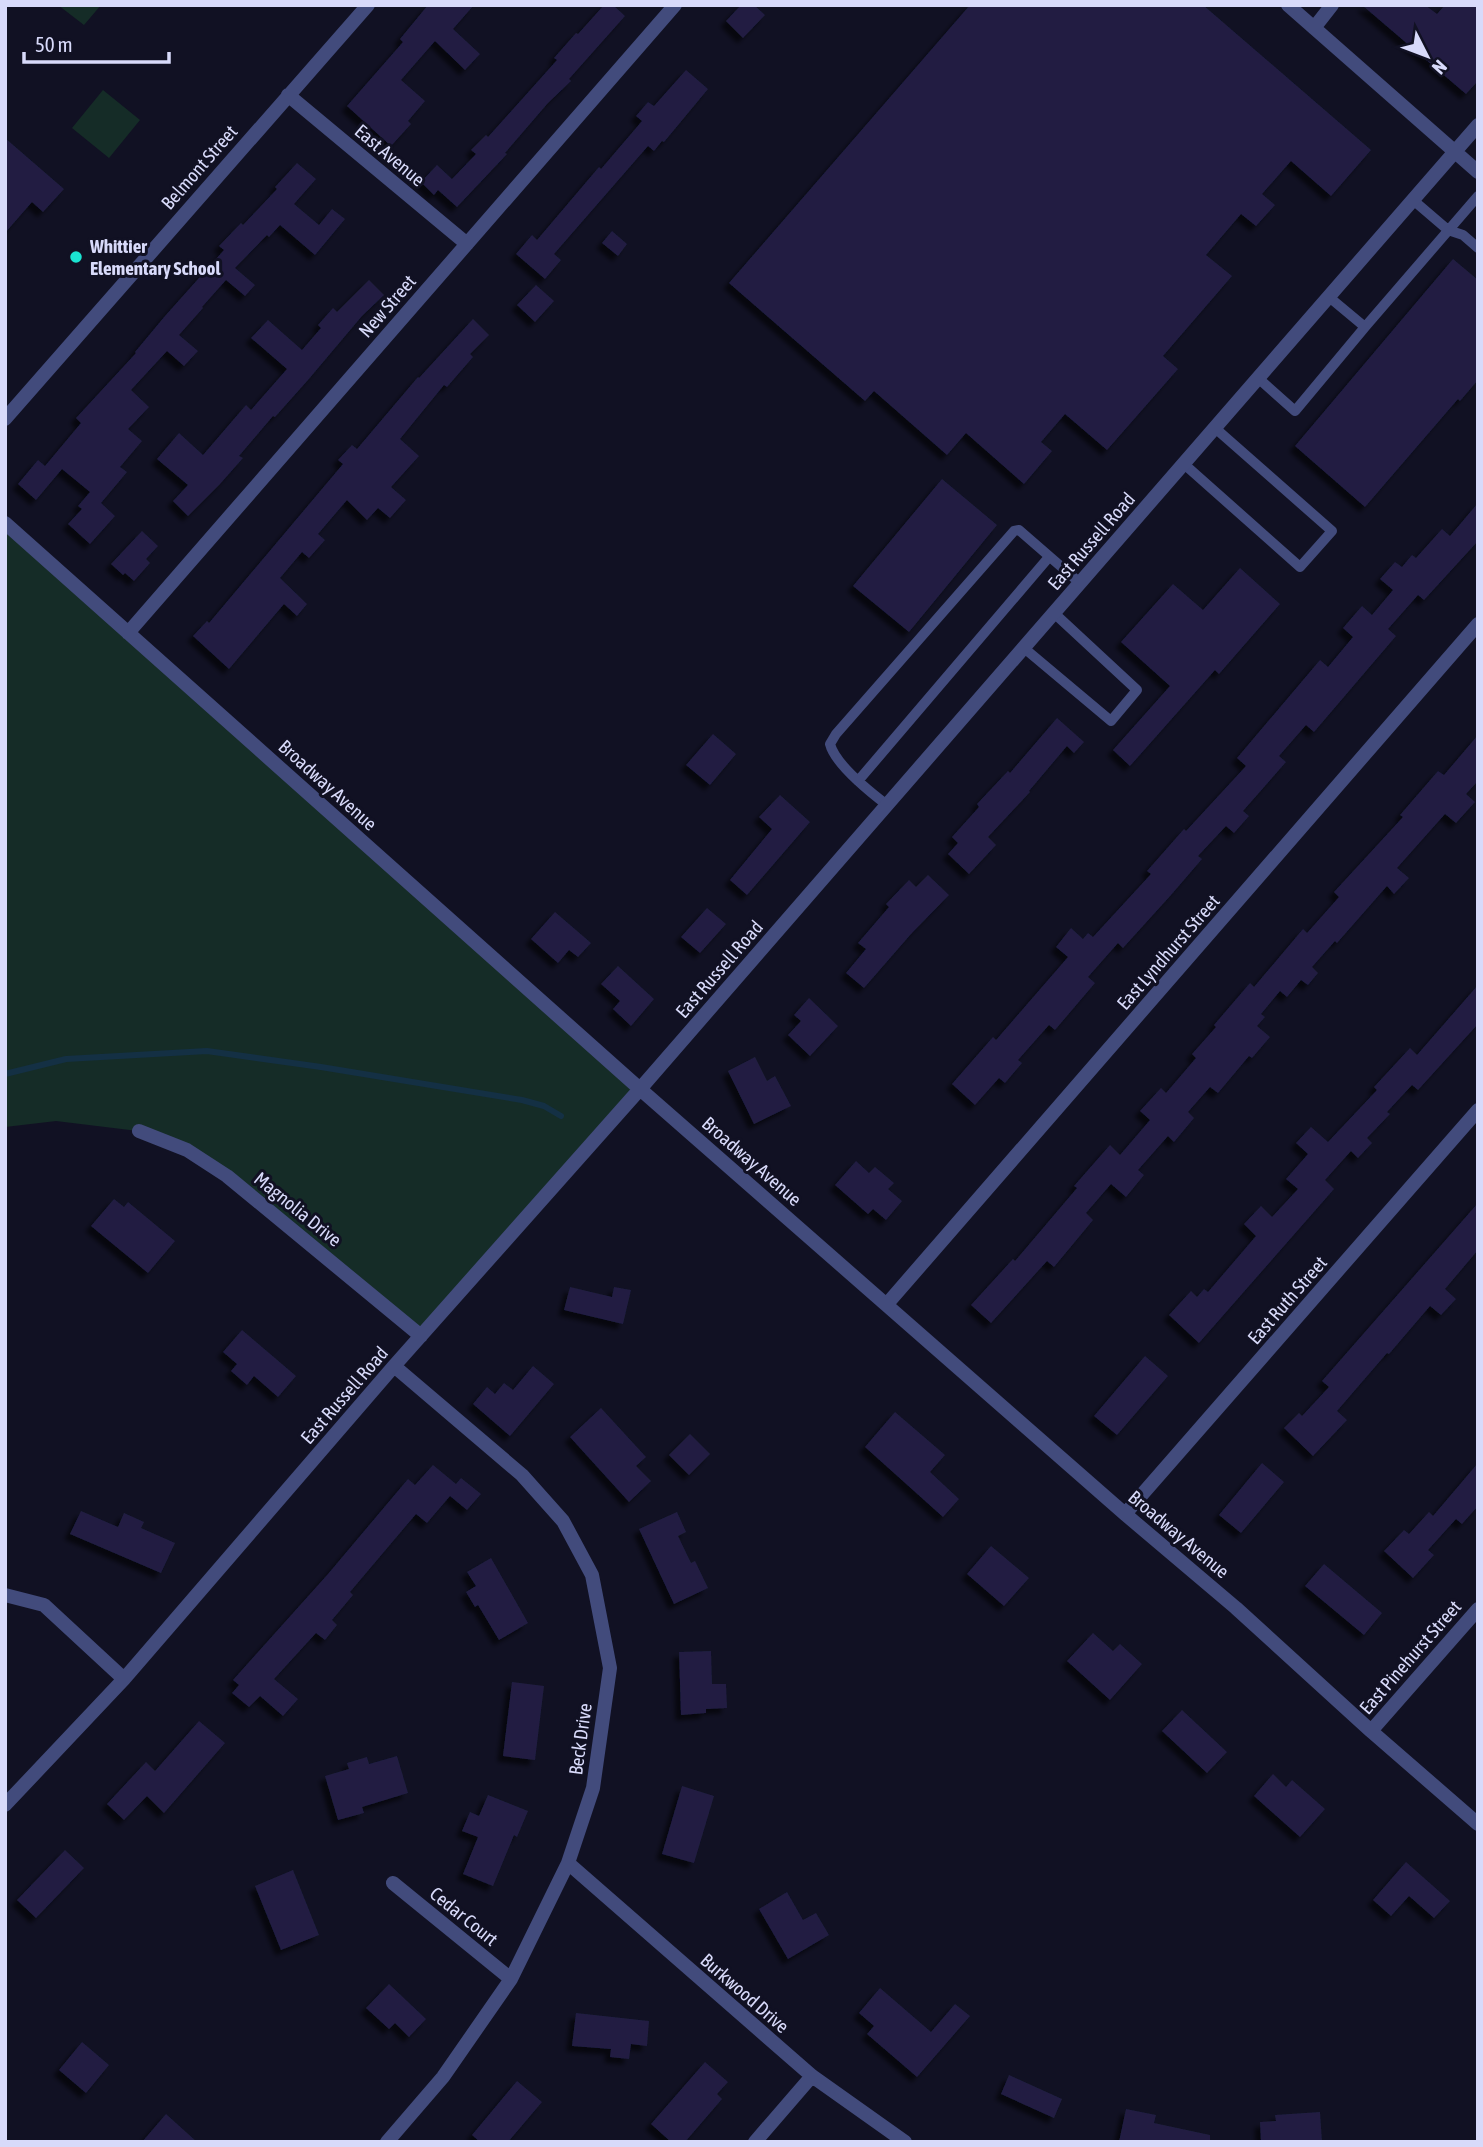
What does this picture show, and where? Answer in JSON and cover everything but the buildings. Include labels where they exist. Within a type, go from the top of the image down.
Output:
[{"type":"street","name":"Belmont Street","points":[[5,419],[368,5]]},
{"type":"street","points":[[1289,5],[1478,172]]},
{"type":"street","points":[[1314,27],[1332,5]]},
{"type":"street","name":"New Street","points":[[128,633],[674,6]]},
{"type":"street","name":"East Avenue","points":[[288,95],[467,244]]},
{"type":"street","name":"East Russell Road","points":[[5,1805],[124,1679],[1478,125]]},
{"type":"street","name":"Broadway Avenue","points":[[5,523],[640,1089],[1236,1608],[1478,1824]]},
{"type":"street","name":"East Lyndhurst Street","points":[[887,1304],[1478,624]]},
{"type":"street","name":"East Ruth Street","points":[[1125,1514],[1478,1111]]},
{"type":"street","name":"Magnolia Drive","points":[[138,1131],[187,1150],[227,1176],[421,1336]]},
{"type":"street","name":"Beck Drive","points":[[387,2142],[443,2077],[511,1979],[568,1863],[593,1788],[610,1668],[592,1575],[563,1521],[522,1475],[394,1366]]},
{"type":"street","points":[[5,1595],[44,1605],[124,1679]]},
{"type":"street","name":"East Pinehurst Street","points":[[1371,1731],[1478,1609]]},
{"type":"street","name":"Burkwood Drive","points":[[568,1863],[811,2076],[905,2142]]},
{"type":"street","name":"Cedar Court","points":[[393,1883],[511,1979]]},
{"type":"street","points":[[755,2142],[811,2076]]},
{"type":"lane","points":[[1258,378],[1295,411],[1478,196]]},
{"type":"lane","points":[[1413,200],[1448,230],[1463,235],[1478,248]]},
{"type":"lane","points":[[1329,297],[1365,327]]},
{"type":"lane","points":[[1184,464],[1300,567],[1332,531],[1215,428]]},
{"type":"lane","points":[[887,805],[858,781],[832,751],[830,744],[836,734],[1014,531],[1018,530],[1080,583]]},
{"type":"lane","points":[[858,781],[1049,557]]},
{"type":"lane","points":[[1024,648],[1111,721],[1137,690],[1054,613]]},
{"type":"green space","points":[[58,5],[101,5],[84,25]]},
{"type":"green space","points":[[103,90],[140,120],[109,158],[72,128]]},
{"type":"green space","points":[[5,523],[640,1089],[421,1336],[227,1176],[138,1131],[56,1121],[5,1127]]},
{"type":"waterway","points":[[5,1074],[66,1059],[207,1051],[522,1100],[544,1106],[561,1116]]},
{"type":"place","name":"Whittier Elementary School","points":[[76,257]]}]
